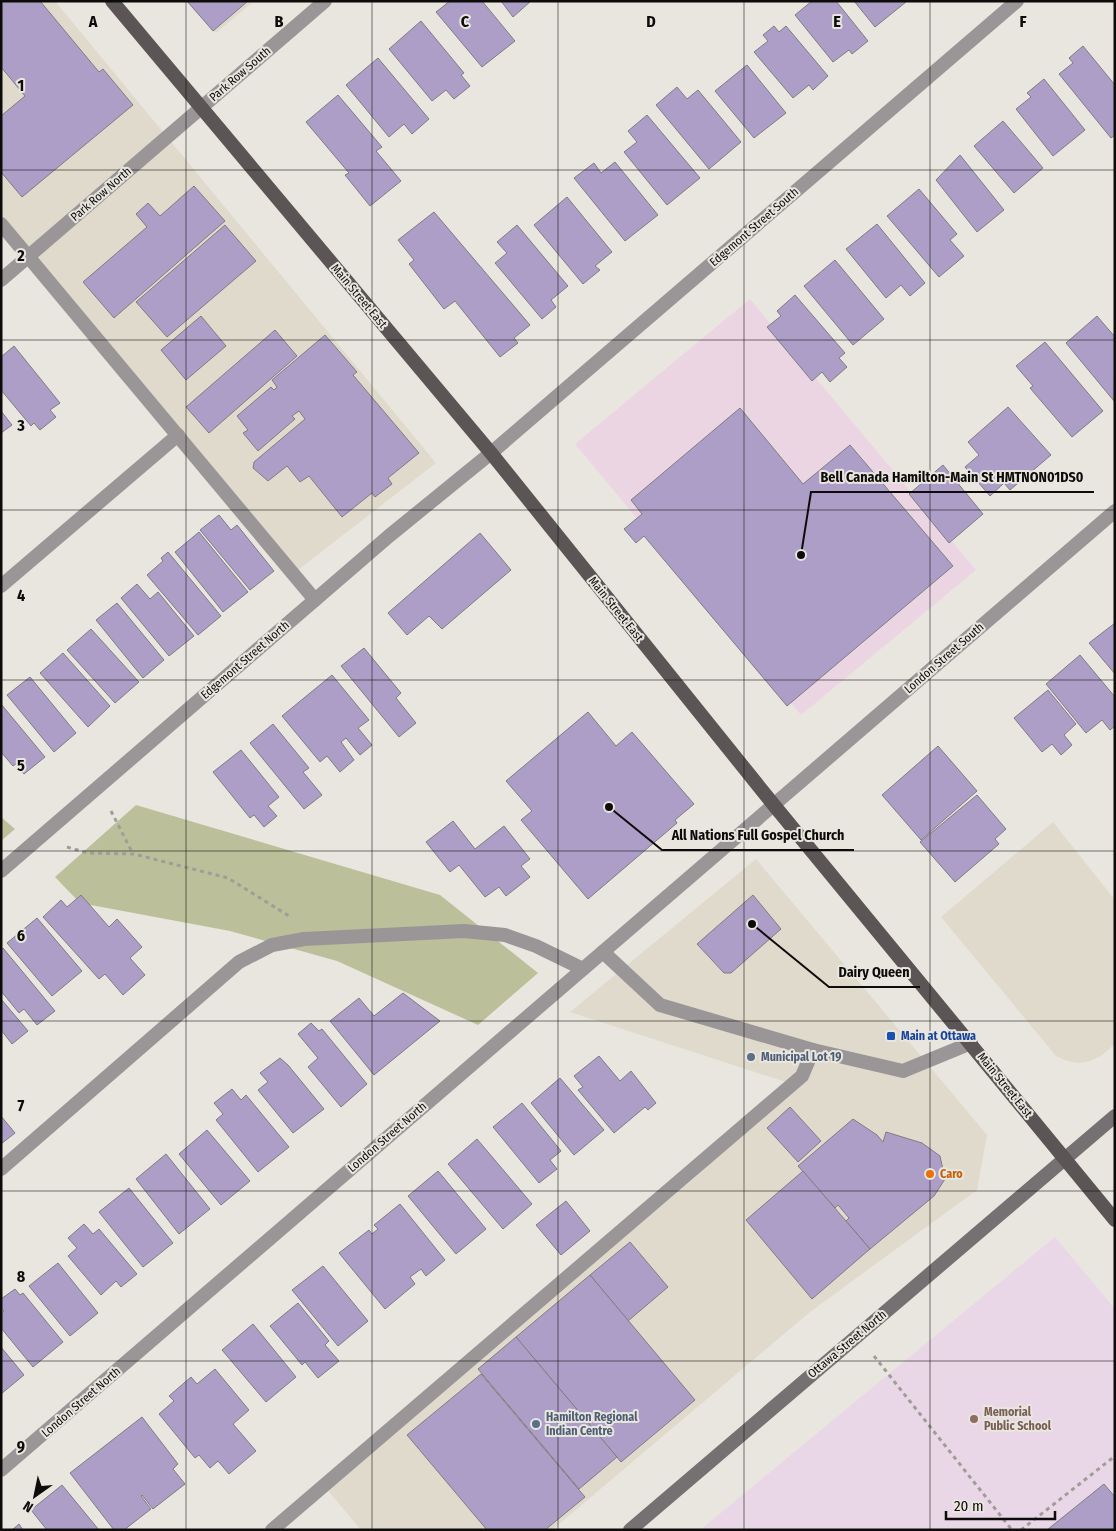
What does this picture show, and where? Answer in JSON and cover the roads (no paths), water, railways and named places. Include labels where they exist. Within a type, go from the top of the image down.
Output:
[{"type":"main road","name":"Main Street East","points":[[112,1],[491,453],[774,804],[1115,1220]]},
{"type":"main road","name":"Ottawa Street North","points":[[630,1530],[1115,1116]]},
{"type":"street","name":"Park Row South","points":[[201,108],[325,1]]},
{"type":"street","name":"Edgemont Street South","points":[[491,453],[1017,1]]},
{"type":"street","name":"Park Row North","points":[[1,280],[201,108]]},
{"type":"street","points":[[1,224],[316,600]]},
{"type":"street","points":[[1,586],[178,435]]},
{"type":"street","name":"Edgemont Street North","points":[[1,871],[389,536],[491,453]]},
{"type":"street","name":"London Street South","points":[[774,804],[1115,511]]},
{"type":"street","name":"London Street North","points":[[1,1470],[774,804]]},
{"type":"street","points":[[1,1169],[239,962],[272,945],[304,939],[464,931],[505,935],[536,946],[583,969]]},
{"type":"street","points":[[603,952],[660,1005],[813,1050],[903,1071],[971,1044]]},
{"type":"street","points":[[272,1530],[802,1076],[813,1050]]},
{"type":"place","name":"Bell Canada Hamilton-Main St HMTNON01DS0","points":[[801,555]]},
{"type":"place","name":"All Nations Full Gospel Church","points":[[609,807]]},
{"type":"place","name":"Dairy Queen","points":[[752,924]]},
{"type":"place","name":"Main at Ottawa","points":[[891,1036]]},
{"type":"place","name":"Municipal Lot 19","points":[[751,1057]]},
{"type":"place","name":"Caro","points":[[930,1174]]},
{"type":"place","name":"Memorial Public School","points":[[974,1419]]},
{"type":"place","name":"Hamilton Regional Indian Centre","points":[[536,1424]]}]
